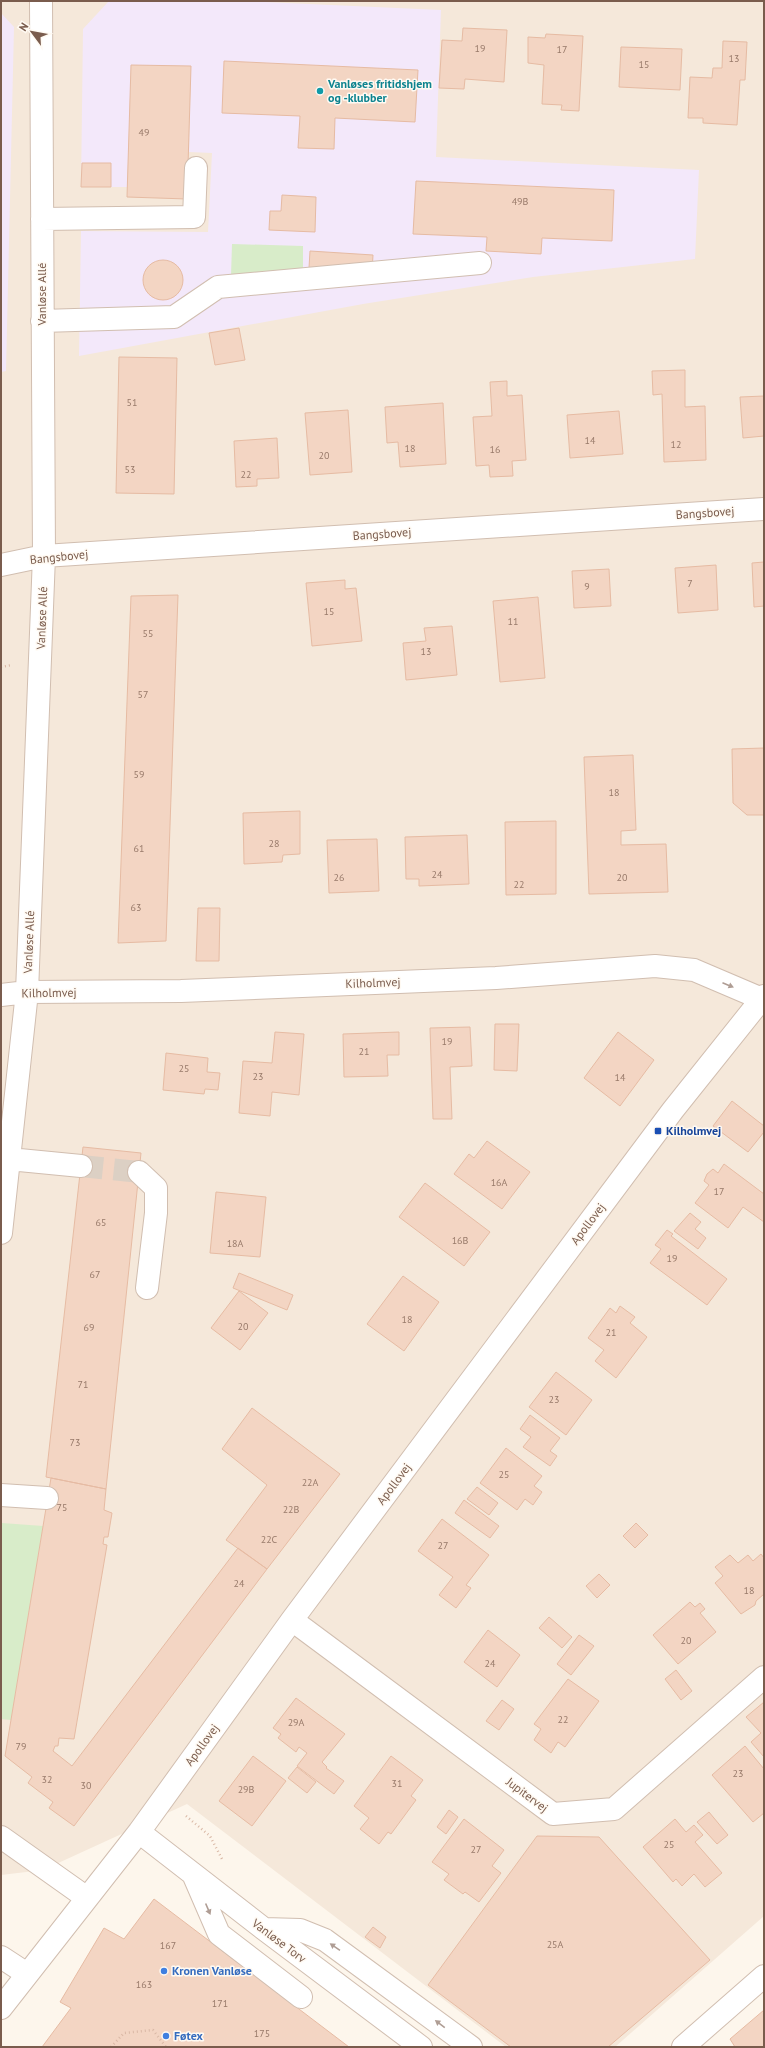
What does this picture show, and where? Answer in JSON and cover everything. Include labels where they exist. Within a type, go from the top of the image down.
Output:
[{"type":"street","name":"Vanløse Allé","points":[[1,1233],[27,992],[44,556],[41,1]]},
{"type":"street","points":[[42,219],[194,217],[196,168]]},
{"type":"street","points":[[42,321],[174,317],[218,287],[480,263]]},
{"type":"street","name":"Bangsbovej","points":[[1,565],[44,556],[764,509]]},
{"type":"street","name":"Kilholmvej","points":[[1,995],[27,992],[212,990],[496,978],[655,966],[694,970],[763,998]]},
{"type":"street","name":"Apollovej","points":[[1,2008],[139,1832],[292,1620],[674,1110],[763,998]]},
{"type":"street","points":[[9,1159],[81,1166]]},
{"type":"street","points":[[139,1172],[156,1188],[156,1213],[147,1288]]},
{"type":"street","points":[[1,1495],[47,1498]]},
{"type":"street","name":"Jupitervej","points":[[292,1620],[553,1814],[614,1809],[764,1676]]},
{"type":"street","name":"Vanløse Torv","points":[[139,1832],[264,1929],[421,2047]]},
{"type":"street","points":[[1,1837],[87,1898]]},
{"type":"street","points":[[193,1873],[219,1934],[301,1997]]},
{"type":"street","points":[[264,1929],[300,1930],[325,1940],[471,2047]]},
{"type":"street","points":[[1,1957],[27,1974]]},
{"type":"street","points":[[683,2047],[764,1976]]},
{"type":"path","points":[[111,2047],[124,2033],[153,2030],[166,2047]]},
{"type":"shaded area","points":[[1,1],[764,1],[764,1916],[615,2047],[506,2047],[187,1804],[43,1870],[1,1875]]},
{"type":"shaded area","points":[[109,1],[243,1],[441,10],[436,157],[699,170],[695,259],[533,277],[363,304],[79,356],[81,231],[208,232],[212,153],[189,152],[191,66],[131,65],[127,187],[81,187],[83,29]]},
{"type":"shaded area","points":[[1,13],[14,27],[6,371],[1,372]]},
{"type":"green space","points":[[232,244],[303,246],[303,278],[231,276]]},
{"type":"green space","points":[[2,1523],[43,1526],[11,1720],[1,1719]]},
{"type":"building","points":[[463,28],[507,30],[504,82],[465,79],[464,89],[439,88],[442,40],[462,41]]},
{"type":"building","points":[[546,34],[583,36],[579,111],[561,110],[562,105],[542,104],[544,65],[528,63],[528,37],[545,38]]},
{"type":"building","points":[[723,41],[747,42],[745,80],[740,80],[737,125],[703,123],[703,118],[688,118],[690,77],[712,78],[713,68],[722,68]]},
{"type":"building","points":[[621,47],[682,49],[680,90],[619,87]]},
{"type":"building","name":"Vanløses fritidshjem og -klubber","points":[[224,61],[418,70],[415,122],[335,118],[334,149],[298,148],[300,116],[222,113]]},
{"type":"building","points":[[131,65],[191,66],[187,199],[127,197]]},
{"type":"building","points":[[82,163],[111,163],[111,187],[81,187]]},
{"type":"building","points":[[416,181],[614,190],[612,241],[542,238],[541,254],[486,251],[487,237],[413,234]]},
{"type":"building","points":[[282,195],[316,197],[315,232],[269,230],[270,211],[281,211]]},
{"type":"building","points":[[310,251],[373,255],[372,272],[309,268]]},
{"type":"building","points":[[167,260],[174,263],[180,269],[183,280],[182,288],[174,297],[167,300],[159,300],[152,297],[144,288],[143,276],[146,269],[155,261]]},
{"type":"building","points":[[239,328],[245,360],[215,365],[209,333]]},
{"type":"building","points":[[119,357],[177,358],[174,494],[116,493]]},
{"type":"building","points":[[685,370],[685,407],[705,406],[706,460],[664,462],[662,394],[653,395],[652,371]]},
{"type":"building","points":[[507,381],[507,396],[522,395],[526,460],[512,461],[513,476],[490,477],[489,465],[476,466],[473,417],[492,416],[490,382]]},
{"type":"building","points":[[764,396],[764,436],[743,438],[740,397]]},
{"type":"building","points":[[443,403],[446,464],[400,467],[398,442],[387,443],[385,407]]},
{"type":"building","points":[[348,410],[352,472],[310,475],[305,413]]},
{"type":"building","points":[[619,411],[623,454],[570,458],[567,415]]},
{"type":"building","points":[[277,438],[279,478],[257,479],[257,486],[236,487],[234,441]]},
{"type":"building","points":[[764,562],[764,606],[754,607],[752,563]]},
{"type":"building","points":[[716,565],[718,610],[678,613],[675,568]]},
{"type":"building","points":[[609,569],[611,606],[574,608],[572,571]]},
{"type":"building","points":[[345,580],[345,589],[356,588],[362,641],[312,646],[306,583]]},
{"type":"building","points":[[178,595],[166,941],[118,943],[131,596]]},
{"type":"building","points":[[538,597],[545,678],[500,682],[493,601]]},
{"type":"building","points":[[452,626],[457,675],[406,680],[403,643],[426,641],[424,628]]},
{"type":"building","points":[[764,748],[764,815],[747,815],[733,803],[732,749]]},
{"type":"building","points":[[633,755],[636,830],[621,831],[621,845],[666,844],[668,892],[589,894],[584,757]]},
{"type":"building","points":[[300,811],[300,854],[283,855],[282,862],[244,864],[243,813]]},
{"type":"building","points":[[556,821],[556,894],[506,895],[505,822]]},
{"type":"building","points":[[467,835],[469,884],[419,886],[419,879],[406,879],[405,837]]},
{"type":"building","points":[[377,839],[379,891],[329,893],[327,840]]},
{"type":"building","points":[[198,908],[220,908],[219,961],[196,961]]},
{"type":"building","points":[[495,1024],[519,1024],[517,1071],[494,1070]]},
{"type":"building","points":[[470,1027],[472,1066],[450,1067],[452,1119],[433,1119],[430,1028]]},
{"type":"building","points":[[275,1032],[304,1034],[299,1095],[272,1092],[270,1116],[239,1113],[243,1061],[272,1063]]},
{"type":"building","points":[[399,1032],[399,1055],[387,1055],[388,1076],[344,1077],[343,1034]]},
{"type":"building","points":[[618,1032],[654,1060],[620,1106],[584,1078]]},
{"type":"building","points":[[166,1053],[208,1058],[207,1072],[220,1073],[218,1090],[205,1089],[204,1094],[163,1090]]},
{"type":"building","points":[[732,1101],[764,1126],[764,1132],[748,1152],[713,1126]]},
{"type":"building","points":[[487,1141],[530,1172],[502,1209],[454,1174],[469,1154],[474,1158]]},
{"type":"building","points":[[83,1147],[141,1153],[106,1489],[46,1477]]},
{"type":"building","points":[[724,1164],[764,1194],[764,1222],[743,1207],[728,1228],[695,1203],[709,1185],[704,1181],[707,1174],[713,1169],[718,1173]]},
{"type":"building","points":[[425,1183],[490,1232],[464,1266],[399,1217]]},
{"type":"building","points":[[216,1192],[266,1197],[260,1257],[210,1253]]},
{"type":"building","points":[[690,1213],[701,1222],[695,1229],[706,1238],[698,1249],[674,1231]]},
{"type":"building","points":[[667,1230],[673,1234],[671,1236],[727,1279],[707,1305],[650,1263],[661,1249],[655,1245]]},
{"type":"building","points":[[239,1273],[293,1295],[287,1310],[233,1288]]},
{"type":"building","points":[[403,1276],[439,1302],[404,1351],[367,1324]]},
{"type":"building","points":[[239,1291],[268,1313],[240,1350],[211,1328]]},
{"type":"building","points":[[620,1306],[635,1317],[630,1323],[647,1337],[616,1378],[595,1361],[604,1350],[588,1338],[610,1308],[616,1313]]},
{"type":"building","points":[[556,1372],[592,1400],[566,1435],[529,1407]]},
{"type":"building","points":[[252,1408],[340,1474],[267,1569],[226,1540],[267,1485],[222,1449]]},
{"type":"building","points":[[530,1415],[560,1438],[550,1451],[557,1456],[550,1466],[523,1447],[531,1437],[520,1429]]},
{"type":"building","points":[[506,1448],[542,1476],[534,1486],[542,1492],[533,1505],[525,1499],[517,1510],[480,1483]]},
{"type":"building","points":[[51,1478],[106,1489],[104,1510],[112,1513],[108,1537],[104,1537],[103,1544],[107,1545],[74,1739],[59,1738],[58,1746],[55,1746],[53,1751],[72,1766],[238,1548],[267,1569],[74,1826],[49,1808],[53,1802],[28,1783],[32,1777],[5,1756]]},
{"type":"building","points":[[477,1487],[498,1503],[489,1515],[467,1499]]},
{"type":"building","points":[[464,1500],[499,1526],[490,1538],[455,1513]]},
{"type":"building","points":[[442,1519],[489,1555],[466,1585],[471,1588],[456,1608],[439,1595],[453,1577],[418,1551]]},
{"type":"building","points":[[636,1523],[648,1535],[635,1548],[623,1536]]},
{"type":"building","points":[[761,1554],[764,1558],[764,1594],[756,1601],[755,1605],[741,1614],[715,1583],[723,1576],[715,1567],[730,1555],[738,1563],[748,1555],[753,1561]]},
{"type":"building","points":[[599,1574],[610,1585],[597,1598],[586,1586]]},
{"type":"building","points":[[690,1602],[695,1607],[700,1603],[705,1609],[700,1613],[716,1632],[678,1664],[653,1635]]},
{"type":"building","points":[[549,1617],[572,1637],[562,1648],[539,1628]]},
{"type":"building","points":[[488,1630],[520,1655],[497,1687],[464,1662]]},
{"type":"building","points":[[579,1635],[594,1646],[571,1675],[557,1664]]},
{"type":"building","points":[[676,1670],[692,1691],[681,1700],[665,1679]]},
{"type":"building","points":[[568,1679],[599,1701],[565,1747],[558,1742],[551,1753],[534,1740],[541,1729],[534,1724]]},
{"type":"building","points":[[296,1698],[345,1734],[322,1762],[327,1767],[326,1768],[344,1781],[334,1794],[297,1766],[307,1753],[299,1747],[296,1752],[278,1738],[281,1734],[273,1728]]},
{"type":"building","points":[[502,1700],[514,1709],[499,1730],[486,1721]]},
{"type":"building","points":[[764,1702],[764,1757],[751,1742],[761,1733],[746,1717]]},
{"type":"building","points":[[745,1746],[764,1769],[764,1813],[753,1822],[712,1775]]},
{"type":"building","points":[[253,1756],[286,1781],[252,1826],[219,1801]]},
{"type":"building","points":[[391,1756],[423,1780],[411,1796],[416,1800],[391,1834],[388,1832],[379,1844],[360,1829],[369,1818],[354,1806]]},
{"type":"building","points":[[297,1767],[316,1782],[307,1793],[288,1778]]},
{"type":"building","points":[[449,1810],[458,1817],[446,1834],[437,1827]]},
{"type":"building","points":[[709,1812],[728,1835],[717,1844],[697,1822]]},
{"type":"building","points":[[464,1819],[504,1850],[492,1866],[501,1873],[479,1902],[465,1892],[463,1894],[444,1880],[449,1874],[432,1862]]},
{"type":"building","points":[[675,1819],[686,1832],[694,1825],[703,1835],[695,1842],[722,1873],[705,1887],[694,1874],[682,1886],[676,1879],[673,1882],[643,1847]]},
{"type":"building","points":[[537,1836],[599,1837],[710,1960],[608,2047],[511,2047],[428,1985]]},
{"type":"building","name":"Kronen Vanløse","points":[[154,1899],[349,2047],[42,2047],[71,2008],[60,2002],[104,1928],[124,1939]]},
{"type":"building","points":[[373,1927],[386,1937],[380,1948],[365,1937]]},
{"type":"building","points":[[764,2010],[764,2047],[735,2047],[730,2039]]},
{"type":"tunnel","points":[[81,1166],[139,1172]]},
{"type":"place","name":"Vanløses fritidshjem og -klubber","points":[[320,91]]},
{"type":"place","name":"Kilholmvej","points":[[658,1131]]},
{"type":"place","name":"Kronen Vanløse","points":[[164,1971]]},
{"type":"place","name":"Føtex","points":[[166,2036]]}]
